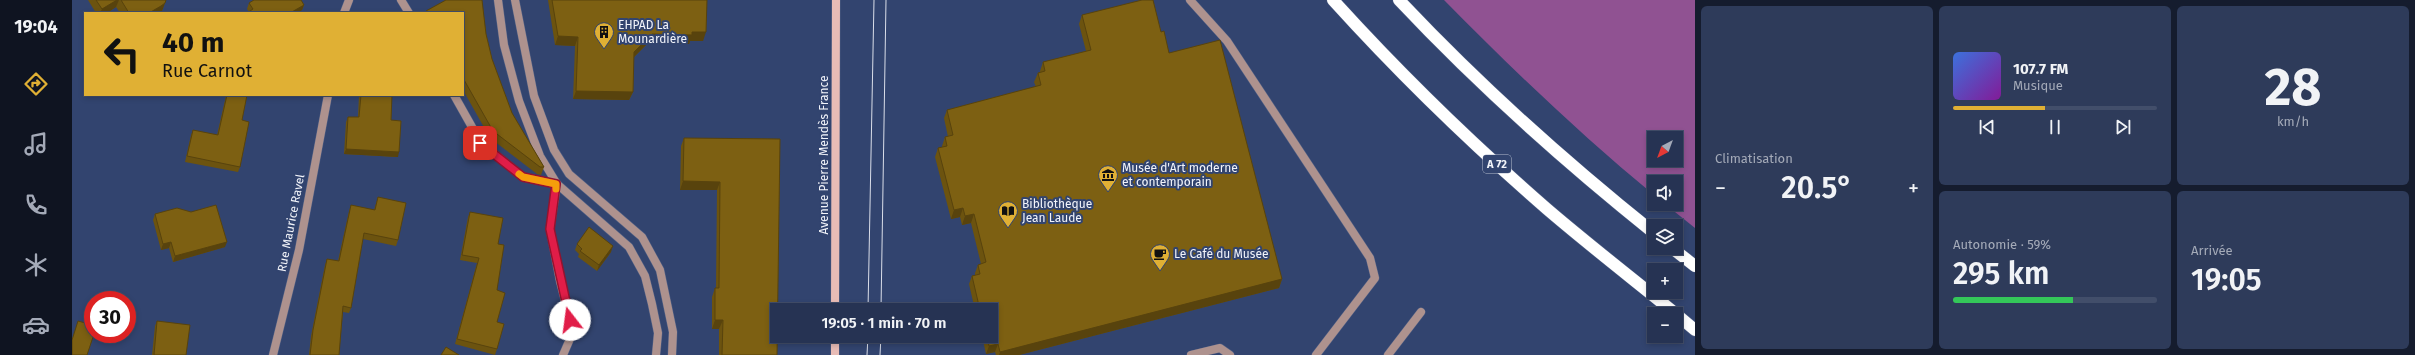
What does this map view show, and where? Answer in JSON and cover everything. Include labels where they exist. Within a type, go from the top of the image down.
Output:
[{"type":"highway","name":"A 72","points":[[1332,0],[1390,62],[1488,156],[1548,210],[1667,307]]},
{"type":"highway","points":[[1399,0],[1457,62],[1615,202],[1647,227]]},
{"type":"highway","points":[[1681,255],[1695,266]]},
{"type":"highway","name":"A 72","points":[[1683,320],[1695,330]]},
{"type":"main road","name":"Avenue Pierre Mendès France","points":[[835,303],[836,0]]},
{"type":"main road","points":[[835,343],[835,355]]},
{"type":"street","points":[[344,12],[349,0]]},
{"type":"street","points":[[401,0],[408,12]]},
{"type":"street","points":[[498,0],[504,45],[519,101],[540,156],[556,184],[629,247],[645,276],[658,333],[656,355]]},
{"type":"street","points":[[515,0],[534,96],[554,150],[569,174],[642,237],[660,270],[673,332],[672,355]]},
{"type":"street","points":[[1190,0],[1227,41],[1370,258],[1375,278],[1316,355]]},
{"type":"street","name":"Rue Maurice Ravel","points":[[273,355],[299,250],[328,96]]},
{"type":"street","points":[[455,96],[480,143],[523,177],[556,184]]},
{"type":"street","points":[[556,184],[550,229],[560,281],[573,332],[563,355]]},
{"type":"street","points":[[1388,355],[1421,312]]},
{"type":"street","points":[[1191,355],[1220,348],[1230,355]]},
{"type":"shaded area","points":[[1444,0],[1695,0],[1695,228],[1674,211],[1683,211],[1683,175],[1647,175],[1647,189],[1626,172],[1520,75]]},
{"type":"building","points":[[96,0],[117,0],[102,9]]},
{"type":"building","points":[[121,0],[166,0],[165,3],[151,12],[128,12]]},
{"type":"building","points":[[254,0],[301,0],[304,5],[292,12],[248,12],[253,9],[249,3]]},
{"type":"building","points":[[446,0],[482,0],[486,34],[492,59],[512,113],[544,167],[540,167],[493,131],[464,80],[464,12],[426,11]]},
{"type":"building","name":"EHPAD La Mounardière","points":[[552,0],[707,0],[706,32],[692,32],[692,35],[652,34],[634,52],[633,92],[576,91],[578,37],[558,36]]},
{"type":"building","points":[[1142,0],[1153,0],[1161,32],[1164,31],[1169,53],[1220,40],[1282,279],[1000,352],[998,344],[989,346],[988,343],[998,343],[998,303],[978,303],[972,276],[980,274],[978,265],[986,262],[974,214],[965,216],[963,208],[954,210],[938,148],[947,146],[945,137],[953,135],[947,110],[1041,85],[1038,73],[1045,71],[1043,62],[1091,50],[1082,15]]},
{"type":"building","points":[[227,96],[247,96],[242,120],[249,122],[240,167],[187,156],[193,130],[218,135]]},
{"type":"building","points":[[361,96],[392,96],[391,120],[401,121],[399,152],[346,149],[348,117],[359,117]]},
{"type":"building","points":[[684,138],[780,139],[778,303],[770,303],[770,343],[777,343],[777,355],[722,355],[723,320],[715,320],[715,288],[719,288],[720,182],[683,181]]},
{"type":"building","points":[[378,197],[406,203],[398,240],[364,233],[351,308],[343,306],[339,355],[310,355],[313,330],[327,259],[339,261],[351,205],[375,210]]},
{"type":"building","points":[[216,205],[227,242],[175,256],[171,242],[163,244],[155,214],[177,208],[191,212]]},
{"type":"building","points":[[470,212],[503,218],[498,244],[504,245],[497,290],[505,293],[497,322],[504,324],[497,349],[457,339],[479,258],[462,255]]},
{"type":"building","points":[[589,227],[613,246],[599,265],[580,251],[582,249],[577,244]]},
{"type":"building","points":[[78,321],[84,323],[84,343],[91,343],[87,355],[72,355],[72,340]]},
{"type":"building","points":[[157,321],[190,325],[186,355],[154,355]]},
{"type":"building","points":[[446,347],[459,355],[441,355]]},
{"type":"tram line","points":[[868,303],[874,0]]},
{"type":"tram line","points":[[881,303],[886,0]]},
{"type":"tram line","points":[[867,355],[868,343]]},
{"type":"tram line","points":[[880,355],[881,343]]},
{"type":"slow traffic","points":[[519,174],[523,177],[556,184],[556,189]]},
{"type":"place","name":"EHPAD La Mounardière","points":[[604,49]]},
{"type":"place","name":"Musée d'Art moderne et contemporain","points":[[1108,192]]},
{"type":"place","name":"Bibliothèque Jean Laude","points":[[1008,228]]},
{"type":"place","name":"Le Café du Musée","points":[[1160,271]]},
{"type":"route","points":[[480,143],[523,177],[556,184],[550,229],[560,281],[570,320]]}]
